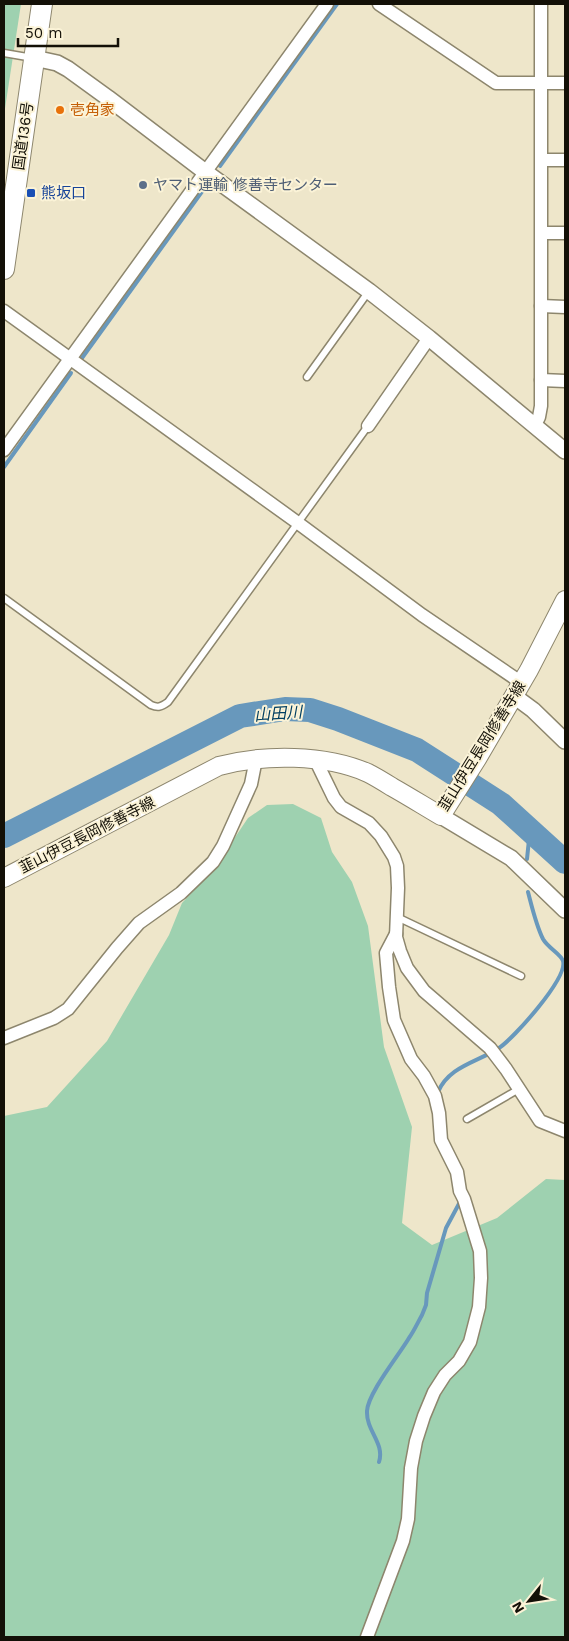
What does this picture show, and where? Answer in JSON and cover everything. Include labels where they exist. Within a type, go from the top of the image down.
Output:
[{"type":"highway","name":"国道136号","points":[[4,269],[42,4]]},
{"type":"main road","name":"韮山伊豆長岡修善寺線","points":[[4,878],[219,766],[256,758],[315,759],[342,764],[369,773],[443,811],[477,759],[561,619],[565,600]]},
{"type":"street","points":[[4,450],[326,4]]},
{"type":"street","points":[[379,4],[496,83],[565,84]]},
{"type":"street","points":[[535,425],[542,406],[541,4]]},
{"type":"street","points":[[34,58],[57,63],[68,69],[369,291],[429,338],[565,451]]},
{"type":"street","points":[[542,160],[565,160]]},
{"type":"street","points":[[542,233],[565,233]]},
{"type":"street","points":[[541,306],[565,307]]},
{"type":"street","points":[[4,311],[422,615],[518,690],[533,710],[565,741]]},
{"type":"street","points":[[368,426],[429,338]]},
{"type":"street","points":[[541,380],[565,380]]},
{"type":"street","points":[[4,1038],[54,1018],[68,1009],[139,923],[181,893],[213,862],[223,846],[251,784],[256,758]]},
{"type":"street","points":[[315,759],[334,798],[342,807],[369,823],[381,836],[394,857],[398,888],[396,934],[400,952],[407,968],[424,990],[492,1052],[506,1069],[540,1121],[565,1131]]},
{"type":"street","points":[[443,811],[511,858],[565,910]]},
{"type":"street","points":[[366,1637],[402,1541],[408,1519],[411,1468],[416,1441],[424,1416],[434,1392],[444,1375],[459,1361],[470,1342],[479,1307],[481,1278],[480,1251],[457,1172],[441,1140],[439,1113],[435,1096],[424,1076],[411,1059],[394,1020],[386,953],[396,934]]},
{"type":"lane","points":[[4,53],[34,58]]},
{"type":"lane","points":[[307,377],[369,291]]},
{"type":"lane","points":[[4,598],[151,706],[161,707],[168,702],[368,426]]},
{"type":"lane","points":[[396,916],[521,976]]},
{"type":"lane","points":[[467,1119],[519,1089]]},
{"type":"green space","points":[[4,4],[21,4],[4,115]]},
{"type":"green space","points":[[293,804],[321,818],[332,852],[352,882],[368,926],[384,1047],[412,1127],[402,1223],[432,1245],[497,1218],[546,1179],[565,1180],[565,1637],[4,1637],[4,1116],[47,1107],[107,1041],[169,935],[182,903],[213,870],[248,818],[267,805]]},
{"type":"waterway","points":[[220,166],[337,4]]},
{"type":"waterway","points":[[82,358],[206,186]]},
{"type":"waterway","points":[[4,467],[71,373]]},
{"type":"waterway","name":"山田川","points":[[4,836],[240,716],[285,709],[310,710],[417,750],[501,804],[565,862]]},
{"type":"waterway","points":[[527,859],[530,830]]},
{"type":"waterway","points":[[438,1092],[449,1076],[465,1065],[499,1048],[516,1033],[549,994],[562,969],[562,958],[543,939],[534,916],[528,892]]},
{"type":"waterway","points":[[379,1462],[380,1449],[367,1418],[369,1403],[378,1384],[422,1315],[446,1228],[461,1200]]},
{"type":"place","name":"壱角家","points":[[60,110]]},
{"type":"place","name":"ヤマト運輸 修善寺センター","points":[[143,185]]},
{"type":"place","name":"熊坂口","points":[[31,193]]}]
